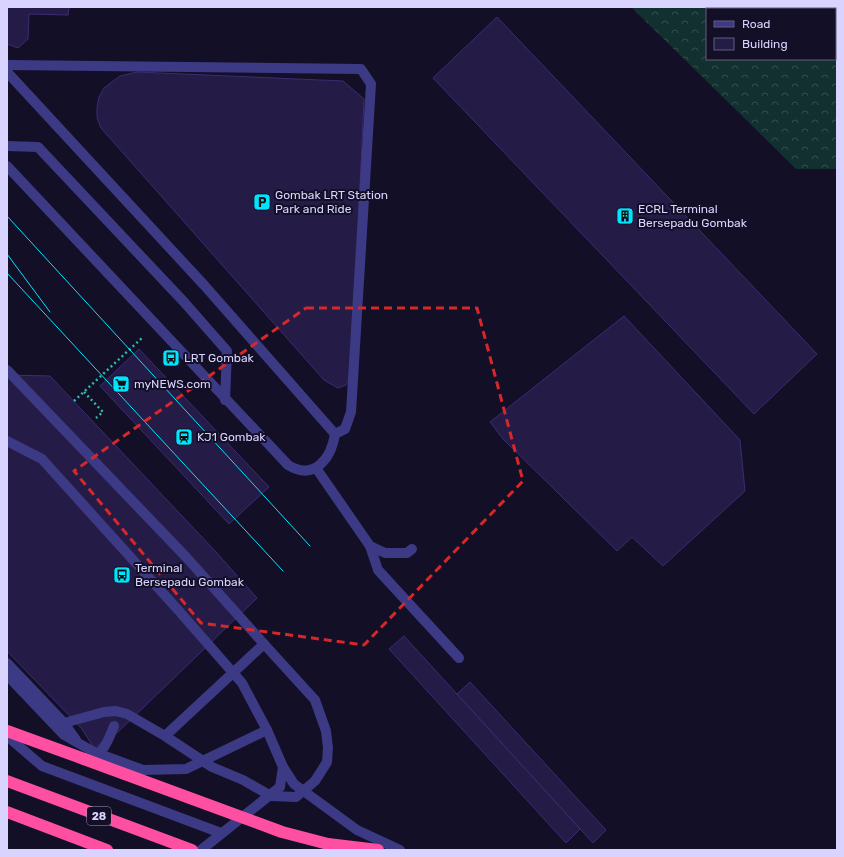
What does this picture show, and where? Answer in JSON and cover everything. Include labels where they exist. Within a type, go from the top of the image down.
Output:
[{"type":"highway","points":[[7,731],[282,832],[328,844],[378,850]]},
{"type":"highway","name":"28","points":[[7,781],[192,850]]},
{"type":"highway","name":"28","points":[[7,812],[107,850]]},
{"type":"lane","points":[[7,65],[361,69],[371,84],[351,412],[345,429],[335,434]]},
{"type":"lane","points":[[7,72],[11,80],[204,285],[335,434]]},
{"type":"lane","points":[[7,146],[38,147],[184,302],[227,351],[226,400]]},
{"type":"lane","points":[[7,166],[288,465],[296,470],[316,468],[326,459],[333,446],[335,434]]},
{"type":"lane","points":[[7,370],[186,557],[315,700],[326,730],[328,748],[327,762],[315,782],[296,797],[271,796],[243,780],[212,767],[165,736],[127,714],[116,711],[104,712],[64,723]]},
{"type":"lane","points":[[7,441],[42,459],[169,599],[242,684],[283,767],[294,784],[357,830],[400,850]]},
{"type":"lane","points":[[316,468],[370,546],[378,570],[459,658]]},
{"type":"lane","points":[[370,546],[385,553],[407,553],[412,549]]},
{"type":"lane","points":[[165,736],[264,644]]},
{"type":"lane","points":[[7,663],[64,723],[79,745],[92,756],[125,770],[336,850]]},
{"type":"lane","points":[[7,675],[64,735],[94,752],[144,770],[186,769],[266,730]]},
{"type":"lane","points":[[84,759],[93,758],[106,747],[114,726]]},
{"type":"lane","points":[[7,736],[42,766],[221,833]]},
{"type":"lane","points":[[201,850],[280,787],[283,767]]},
{"type":"path","points":[[74,401],[143,337]]},
{"type":"path","points":[[84,392],[103,412],[96,418]]},
{"type":"highlighted area","points":[[306,308],[477,308],[523,481],[364,645],[201,623],[74,471]]},
{"type":"green space","points":[[631,7],[837,7],[837,169],[796,169]]},
{"type":"building","points":[[7,7],[69,7],[68,15],[29,14],[28,39],[18,48],[7,44]]},
{"type":"building","name":"ECRL Terminal Bersepadu Gombak","points":[[497,17],[817,354],[754,414],[433,78]]},
{"type":"building","name":"Gombak LRT Station Park and Ride","points":[[137,72],[343,81],[364,99],[351,378],[346,385],[338,388],[324,380],[101,128],[97,118],[97,107],[99,97],[104,88],[120,76]]},
{"type":"building","points":[[624,316],[740,440],[745,491],[663,566],[632,537],[617,551],[503,439],[490,422]]},
{"type":"building","name":"KJ1 Gombak","points":[[139,349],[269,487],[229,524],[100,386]]},
{"type":"building","name":"Terminal Bersepadu Gombak","points":[[7,375],[50,376],[216,552],[257,598],[118,732],[94,748],[82,729],[7,651]]},
{"type":"building","points":[[404,636],[580,829],[566,843],[389,649]]},
{"type":"building","points":[[470,682],[606,830],[593,843],[457,694]]},
{"type":"tram line","points":[[7,216],[310,546]]},
{"type":"tram line","points":[[7,254],[50,312]]},
{"type":"tram line","points":[[7,273],[283,571]]},
{"type":"place","name":"Gombak LRT Station Park and Ride","points":[[262,202]]},
{"type":"place","name":"ECRL Terminal Bersepadu Gombak","points":[[625,216]]},
{"type":"place","name":"LRT Gombak","points":[[171,358]]},
{"type":"place","name":"myNEWS.com","points":[[121,384]]},
{"type":"place","name":"KJ1 Gombak","points":[[184,437]]},
{"type":"place","name":"Terminal Bersepadu Gombak","points":[[122,575]]}]
